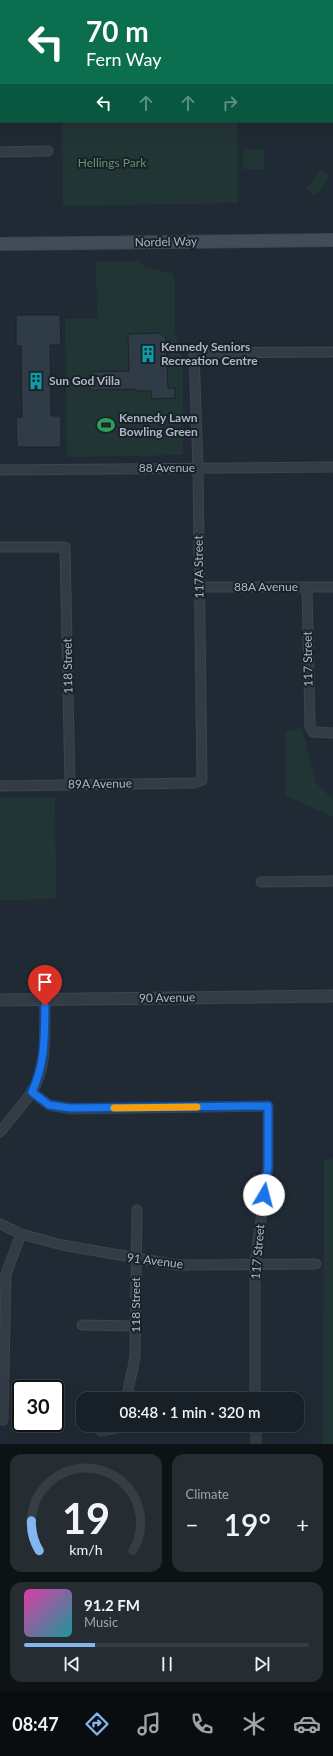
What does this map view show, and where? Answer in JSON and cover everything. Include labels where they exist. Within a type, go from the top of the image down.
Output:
[{"type":"main road","name":"Nordel Way","points":[[0,244],[333,240]]},
{"type":"street","points":[[0,152],[48,152]]},
{"type":"street","name":"117A Street","points":[[200,781],[202,777],[198,468],[194,353],[333,352]]},
{"type":"street","name":"88 Avenue","points":[[0,470],[333,467]]},
{"type":"street","name":"118 Street","points":[[0,547],[65,547],[70,785]]},
{"type":"street","name":"88A Avenue","points":[[199,587],[333,587]]},
{"type":"street","name":"117 Street","points":[[307,587],[310,727],[312,731],[333,733]]},
{"type":"street","name":"89A Avenue","points":[[0,786],[195,783],[200,781]]},
{"type":"street","points":[[261,882],[333,881]]},
{"type":"street","name":"90 Avenue","points":[[0,1000],[333,996]]},
{"type":"street","points":[[0,1132],[32,1092],[40,1073],[44,1052],[45,1000]]},
{"type":"street","name":"117 Street","points":[[32,1092],[49,1105],[70,1108],[268,1106],[268,1167],[255,1264],[255,1392]]},
{"type":"street","name":"118 Street","points":[[127,1392],[127,1386],[134,1370],[137,1210]]},
{"type":"street","name":"91 Avenue","points":[[0,1224],[21,1234],[62,1246],[177,1265],[316,1264]]},
{"type":"street","points":[[0,1420],[3,1420],[2,1316],[6,1274],[21,1234]]},
{"type":"street","points":[[82,1325],[136,1326]]},
{"type":"street","points":[[256,1432],[256,1444]]},
{"type":"green space","name":"Hellings Park","points":[[62,122],[237,122],[238,203],[63,206]]},
{"type":"green space","points":[[243,149],[264,149],[264,169],[243,169]]},
{"type":"green space","points":[[321,170],[330,177],[315,196],[306,189]]},
{"type":"green space","points":[[96,261],[137,261],[145,267],[171,273],[175,278],[175,333],[183,359],[183,455],[67,457],[65,319],[97,318]]},
{"type":"green space","points":[[302,728],[316,783],[333,800],[333,817],[285,795],[285,732]]},
{"type":"green space","points":[[55,797],[56,899],[0,900],[0,798]]},
{"type":"green space","points":[[333,1159],[333,1444],[323,1444],[324,1160]]},
{"type":"building","name":"Sun God Villa","points":[[16,315],[60,315],[61,345],[50,345],[51,416],[61,416],[61,447],[17,447],[16,417],[22,417],[21,346],[16,346]]},
{"type":"building","name":"Kennedy Seniors Recreation Centre","points":[[160,333],[166,338],[168,388],[175,388],[175,398],[152,399],[151,391],[136,391],[136,389],[90,390],[90,372],[129,371],[128,334]]},
{"type":"slow traffic","points":[[114,1108],[197,1107]]},
{"type":"place","name":"Kennedy Seniors Recreation Centre","points":[[148,354]]},
{"type":"place","name":"Sun God Villa","points":[[36,381]]},
{"type":"place","name":"Kennedy Lawn Bowling Green","points":[[106,425]]},
{"type":"route","points":[[45,1006],[44,1052],[40,1073],[32,1092],[49,1105],[70,1108],[268,1106],[268,1167],[264,1195]]}]
